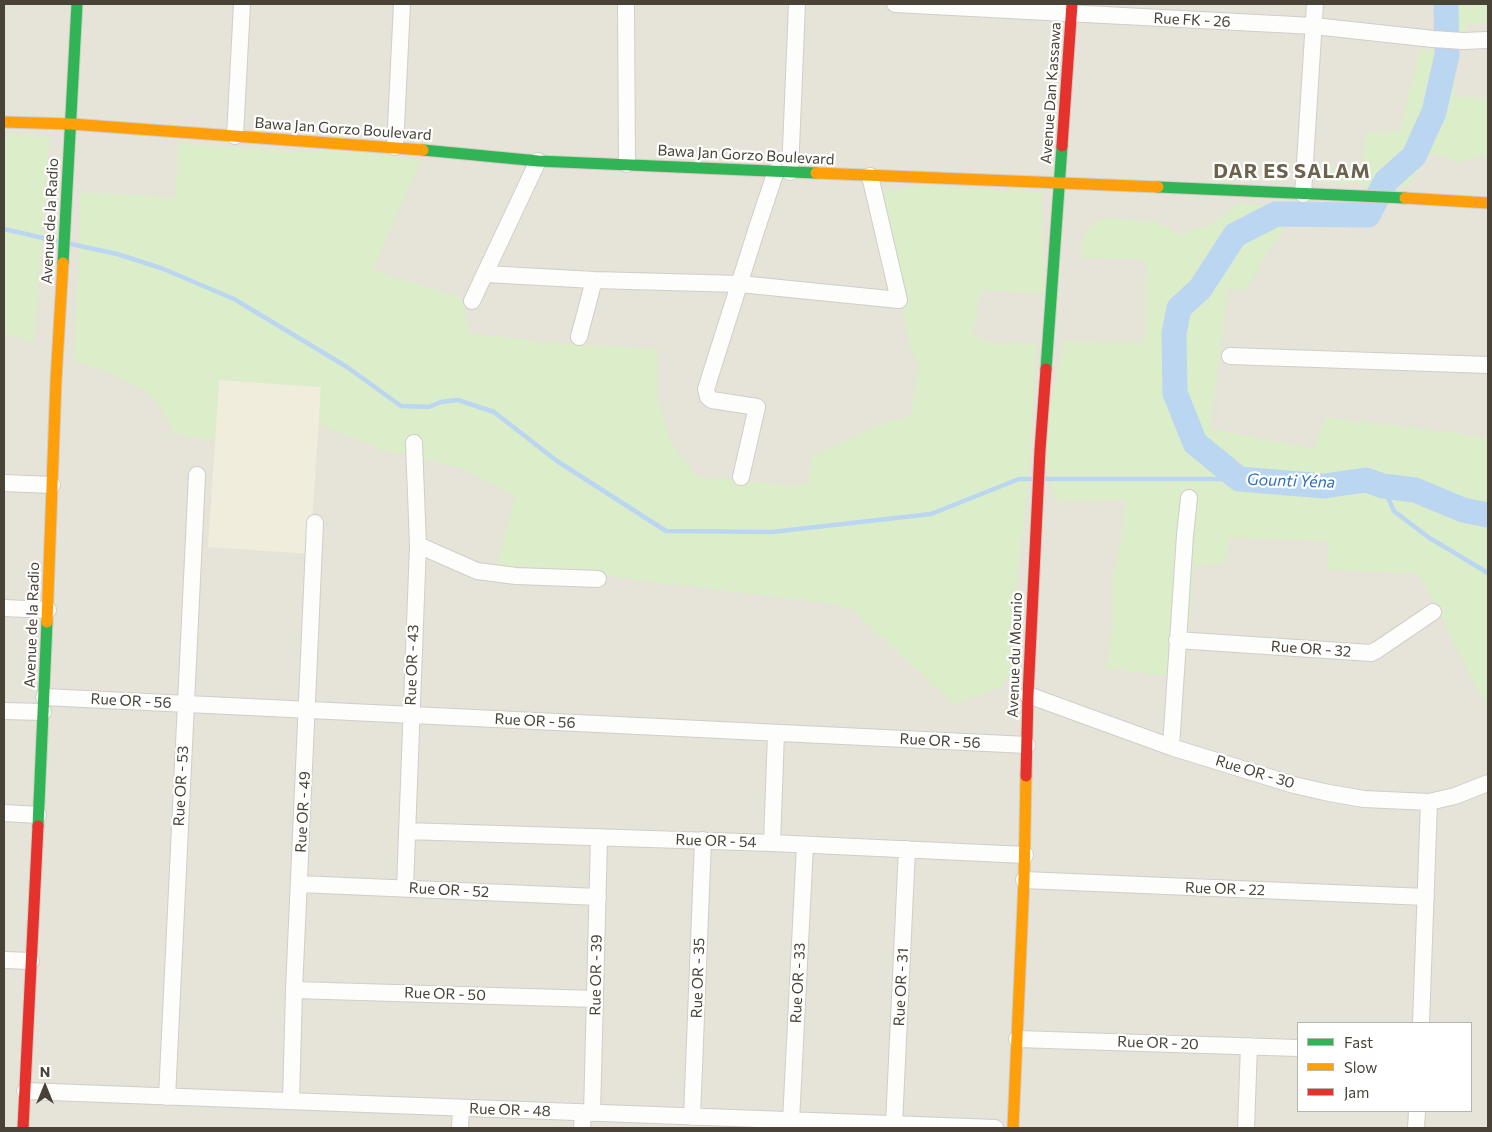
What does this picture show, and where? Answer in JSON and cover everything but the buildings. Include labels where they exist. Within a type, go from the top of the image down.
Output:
[{"type":"street","name":"Avenue de la Radio","points":[[23,1128],[76,4]]},
{"type":"street","points":[[236,136],[242,4]]},
{"type":"street","points":[[395,147],[402,4]]},
{"type":"street","points":[[626,4],[627,164]]},
{"type":"street","points":[[741,477],[757,407],[712,400],[708,397],[706,389],[756,231],[783,172],[797,4]]},
{"type":"street","name":"Rue FK - 26","points":[[895,4],[1072,8],[1314,26],[1433,39],[1488,40]]},
{"type":"street","points":[[1303,194],[1315,4]]},
{"type":"street","name":"Avenue Dan Kassawa","points":[[1060,184],[1072,8]]},
{"type":"street","name":"Bawa Jan Gorzo Boulevard","points":[[4,122],[71,124],[395,147],[538,161],[1389,197],[1488,203]]},
{"type":"street","points":[[472,301],[538,161]]},
{"type":"street","points":[[486,274],[594,280],[740,284],[899,300],[870,176]]},
{"type":"street","name":"Avenue du Mounio","points":[[1013,1128],[1025,855],[1028,695],[1037,502],[1060,184]]},
{"type":"street","points":[[579,337],[594,280]]},
{"type":"street","points":[[1230,356],[1488,365]]},
{"type":"street","name":"Rue OR - 43","points":[[404,888],[418,545],[414,443]]},
{"type":"street","name":"Rue OR - 53","points":[[167,1097],[197,475]]},
{"type":"street","points":[[4,483],[52,485]]},
{"type":"street","points":[[1171,747],[1185,535],[1190,498]]},
{"type":"street","name":"Rue OR - 49","points":[[291,1101],[294,990],[315,523]]},
{"type":"street","points":[[418,545],[477,571],[486,573],[598,579]]},
{"type":"street","points":[[4,608],[48,610]]},
{"type":"street","name":"Rue OR - 32","points":[[1177,640],[1371,653],[1433,612]]},
{"type":"street","name":"Rue OR - 30","points":[[1028,695],[1171,747],[1294,785],[1329,793],[1364,799],[1429,802],[1455,796],[1488,783]]},
{"type":"street","name":"Rue OR - 56","points":[[4,711],[43,705],[185,704],[1027,745]]},
{"type":"street","points":[[772,843],[776,733]]},
{"type":"street","points":[[1420,1022],[1429,802]]},
{"type":"street","points":[[4,813],[38,814]]},
{"type":"street","name":"Rue OR - 54","points":[[407,830],[703,840],[1025,855]]},
{"type":"street","name":"Rue OR - 39","points":[[586,1118],[595,999],[599,837]]},
{"type":"street","name":"Rue OR - 35","points":[[692,1117],[703,840]]},
{"type":"street","name":"Rue OR - 33","points":[[791,1121],[805,845]]},
{"type":"street","name":"Rue OR - 31","points":[[894,1124],[907,849]]},
{"type":"street","name":"Rue OR - 22","points":[[1024,880],[1426,897]]},
{"type":"street","name":"Rue OR - 52","points":[[300,884],[598,897]]},
{"type":"street","points":[[4,960],[31,961]]},
{"type":"street","name":"Rue OR - 50","points":[[294,990],[595,999]]},
{"type":"street","name":"Rue OR - 20","points":[[1017,1039],[1297,1048]]},
{"type":"street","points":[[1246,1128],[1249,1046]]},
{"type":"street","name":"Rue OR - 48","points":[[25,1092],[461,1108],[586,1118],[692,1117],[995,1128]]},
{"type":"street","points":[[460,1128],[461,1108]]},
{"type":"street","points":[[1416,1112],[1416,1128]]},
{"type":"shaded area","points":[[4,4],[1488,4],[1488,1128],[4,1128]]},
{"type":"shaded area","points":[[219,380],[321,387],[310,554],[208,547]]},
{"type":"green space","points":[[1440,4],[1488,4],[1488,22],[1468,24],[1459,48],[1454,96],[1488,98],[1488,155],[1459,162],[1430,153],[1406,188],[1323,182],[1323,168],[1362,170],[1365,132],[1400,131],[1419,50],[1435,49]]},
{"type":"green space","points":[[4,134],[50,136],[34,343],[4,334]]},
{"type":"green space","points":[[178,143],[291,151],[357,151],[421,160],[373,270],[462,298],[469,333],[555,343],[657,349],[658,400],[672,445],[698,477],[789,485],[808,484],[811,457],[886,421],[911,417],[918,366],[909,343],[885,228],[880,191],[926,185],[1042,192],[1044,294],[981,290],[972,335],[998,344],[1037,343],[1028,483],[1015,602],[1014,671],[1000,687],[954,705],[851,609],[826,603],[621,578],[593,571],[497,565],[515,496],[461,468],[382,450],[320,425],[321,387],[219,380],[215,441],[174,434],[159,404],[139,388],[108,372],[74,361],[81,192],[176,197]]},
{"type":"green space","points":[[1237,203],[1316,209],[1379,210],[1376,219],[1289,223],[1266,255],[1246,291],[1228,288],[1210,429],[1314,448],[1325,417],[1488,437],[1488,710],[1419,574],[1328,570],[1329,541],[1230,538],[1225,563],[1194,566],[1188,656],[1167,676],[1106,668],[1113,622],[1113,577],[1121,540],[1125,500],[1056,502],[1040,450],[1064,341],[1145,342],[1146,260],[1082,258],[1081,241],[1089,227],[1102,218],[1151,221],[1171,228],[1177,235],[1213,224]]},
{"type":"waterway","name":"Gounti Yéna","points":[[1446,4],[1447,55],[1434,112],[1414,156],[1386,181],[1368,215],[1276,214],[1235,235],[1200,289],[1179,308],[1174,334],[1175,393],[1195,443],[1239,479],[1324,486],[1366,480],[1383,486],[1415,490],[1463,510],[1488,515]]},
{"type":"waterway","points":[[4,229],[56,241]]},
{"type":"waterway","points":[[71,244],[117,254],[161,268],[234,299],[347,367],[401,406],[429,407],[441,402],[458,400],[494,412],[557,461],[666,531],[772,532],[931,514],[1019,479],[1032,479]]},
{"type":"waterway","points":[[1044,479],[1239,479]]},
{"type":"waterway","points":[[1383,486],[1394,511],[1428,537],[1488,573]]},
{"type":"traffic: fast","points":[[63,263],[77,4]]},
{"type":"traffic: fast","points":[[1046,369],[1062,146]]},
{"type":"traffic: fast","points":[[423,150],[538,161],[816,173]]},
{"type":"traffic: fast","points":[[1158,187],[1405,198]]},
{"type":"traffic: fast","points":[[38,826],[47,622]]},
{"type":"traffic: slow","points":[[4,122],[71,124],[423,150]]},
{"type":"traffic: slow","points":[[816,173],[1158,187]]},
{"type":"traffic: slow","points":[[1405,198],[1488,203]]},
{"type":"traffic: slow","points":[[47,622],[56,380],[63,263]]},
{"type":"traffic: slow","points":[[1013,1128],[1024,880],[1026,776]]},
{"type":"traffic: jam","points":[[1062,146],[1072,4]]},
{"type":"traffic: jam","points":[[1026,776],[1040,450],[1046,369]]},
{"type":"traffic: jam","points":[[23,1128],[38,826]]},
{"type":"district","name":"DAR ES SALAM","points":[[1292,171]]}]
